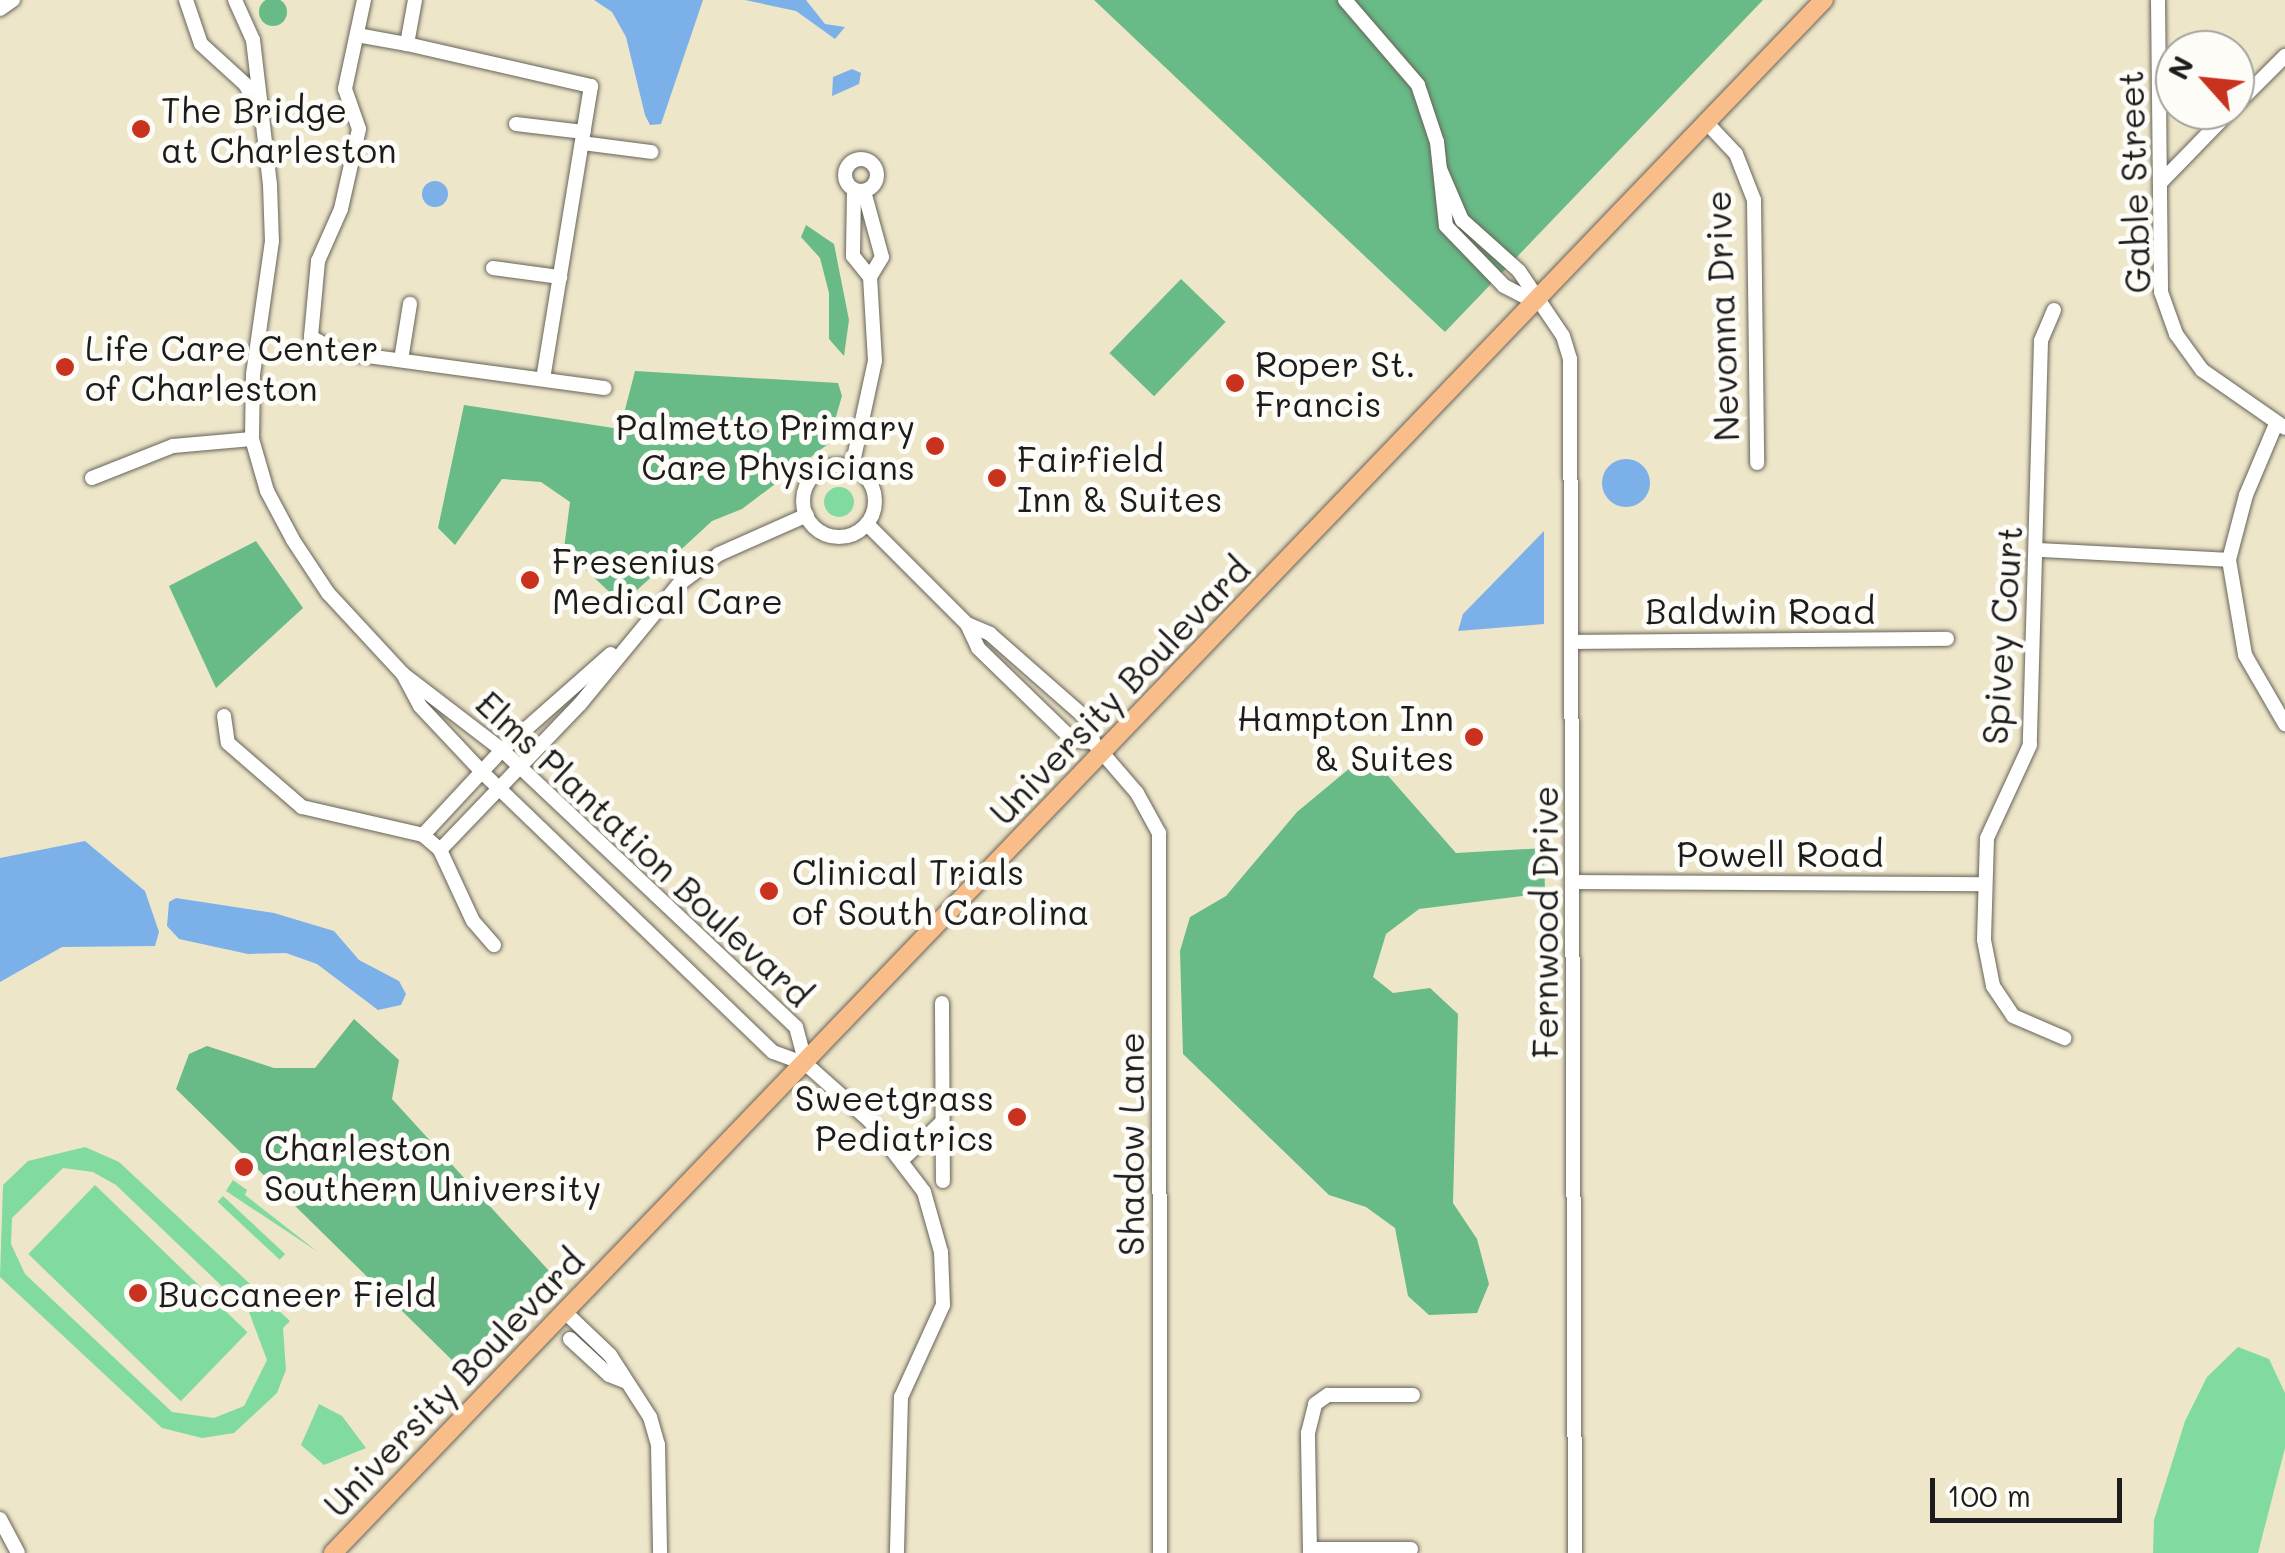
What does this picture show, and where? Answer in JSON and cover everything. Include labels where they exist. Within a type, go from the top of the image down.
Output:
[{"type":"main road","name":"University Boulevard","points":[[333,1553],[806,1064],[1098,747],[1536,302],[1824,0]]},
{"type":"street","points":[[0,9],[13,0]]},
{"type":"street","points":[[186,0],[201,44],[245,84],[260,108]]},
{"type":"street","name":"Elms Plantation Boulevard","points":[[235,0],[253,40],[272,240],[253,374],[252,439],[267,491],[293,540],[328,593],[403,674],[502,750],[796,1027],[806,1064]]},
{"type":"street","points":[[364,0],[345,89],[358,129],[342,209],[318,261],[308,325],[318,345],[605,388]]},
{"type":"street","points":[[407,44],[415,0]]},
{"type":"street","name":"Fernwood Drive","points":[[1345,0],[1418,85],[1440,169],[1462,220],[1519,271],[1536,302],[1563,336],[1570,359],[1575,1553]]},
{"type":"street","name":"Gable Street","points":[[2158,0],[2161,292],[2176,334],[2202,370],[2281,426]]},
{"type":"street","points":[[357,34],[591,86],[544,380]]},
{"type":"street","points":[[2255,86],[2285,56]]},
{"type":"street","name":"Nevonna Drive","points":[[1705,121],[1736,154],[1754,200],[1757,463]]},
{"type":"street","points":[[516,124],[652,152]]},
{"type":"street","points":[[2161,182],[2212,130]]},
{"type":"street","name":"Fernwood Drive","points":[[1440,169],[1446,226],[1461,247],[1504,286],[1536,302]]},
{"type":"street","points":[[852,467],[875,360],[870,277],[882,257],[859,190],[853,256],[870,277]]},
{"type":"street","points":[[492,268],[560,277]]},
{"type":"street","points":[[401,360],[410,304]]},
{"type":"street","name":"Spivey Court","points":[[2054,310],[2041,341],[2040,550],[2030,745],[1987,838],[1984,884],[1993,986],[2013,1016],[2064,1038]]},
{"type":"street","points":[[2281,426],[2246,495],[2229,560],[2245,655],[2285,724]]},
{"type":"street","points":[[92,478],[173,446],[252,439]]},
{"type":"street","points":[[831,466],[852,467],[874,492],[867,524],[836,536],[815,528],[807,515],[804,497],[812,477],[831,466]]},
{"type":"street","points":[[440,850],[521,768],[678,586],[719,554],[807,515]]},
{"type":"street","points":[[867,524],[967,624],[978,648],[1073,740],[1098,747]]},
{"type":"street","points":[[2040,550],[2229,560]]},
{"type":"street","points":[[967,624],[990,634],[1090,722],[1098,747]]},
{"type":"street","name":"Baldwin Road","points":[[1574,642],[1947,639]]},
{"type":"street","points":[[423,835],[502,750],[627,641]]},
{"type":"street","name":"Elms Plantation Boulevard","points":[[403,674],[420,706],[498,788],[773,1052],[806,1064]]},
{"type":"street","points":[[224,716],[228,743],[302,807],[423,835],[440,850],[473,921],[494,944]]},
{"type":"street","name":"Shadow Lane","points":[[1098,747],[1149,810],[1160,849],[1160,1553]]},
{"type":"street","name":"Powell Road","points":[[1575,882],[1984,884]]},
{"type":"street","points":[[942,1003],[943,1181]]},
{"type":"street","points":[[806,1064],[904,1159],[936,1226],[943,1304],[901,1397],[896,1553]]},
{"type":"street","points":[[904,1159],[926,1144],[944,1119]]},
{"type":"street","points":[[565,1312],[610,1355],[650,1417],[658,1445],[660,1553]]},
{"type":"street","points":[[570,1338],[609,1376],[625,1382]]},
{"type":"street","points":[[1411,1550],[1310,1551],[1308,1433],[1315,1404],[1328,1395],[1412,1395]]},
{"type":"street","points":[[0,1519],[18,1553]]},
{"type":"green space","points":[[273,-2],[283,2],[287,12],[283,22],[273,26],[263,22],[259,12],[263,2]]},
{"type":"green space","points":[[1094,0],[1763,0],[1445,332]]},
{"type":"green space","points":[[806,225],[834,244],[849,320],[844,356],[829,339],[829,293],[820,258],[801,237]]},
{"type":"green space","points":[[1181,279],[1226,322],[1154,396],[1109,353]]},
{"type":"green space","points":[[635,371],[838,383],[842,396],[828,444],[742,509],[712,521],[622,604],[564,549],[570,502],[541,482],[502,479],[455,545],[438,528],[464,405],[620,429]]},
{"type":"green space","points":[[839,487],[850,491],[854,502],[850,513],[839,517],[828,513],[824,502],[828,491]]},
{"type":"green space","points":[[256,541],[303,608],[216,688],[169,586]]},
{"type":"green space","points":[[1368,753],[1456,853],[1544,848],[1545,893],[1419,909],[1386,934],[1373,977],[1393,993],[1430,988],[1458,1014],[1453,1203],[1477,1239],[1489,1284],[1477,1313],[1429,1315],[1408,1296],[1395,1228],[1366,1207],[1329,1195],[1183,1054],[1180,951],[1190,917],[1226,896],[1297,812]]},
{"type":"green space","points":[[354,1019],[399,1060],[392,1099],[551,1273],[457,1365],[176,1089],[189,1054],[207,1046],[274,1068],[315,1068]]},
{"type":"green space","points":[[85,1147],[119,1162],[290,1321],[283,1328],[286,1370],[277,1393],[234,1433],[202,1438],[162,1428],[0,1277],[3,1185],[28,1161]],"holes":[[[63,1168],[93,1172],[116,1185],[249,1312],[267,1360],[244,1406],[214,1418],[172,1412],[25,1274],[11,1244],[12,1218]]]},
{"type":"green space","points":[[233,1180],[247,1190],[245,1195],[318,1252],[226,1191]]},
{"type":"green space","name":"Buccaneer Field","points":[[95,1185],[248,1332],[181,1401],[28,1254]]},
{"type":"green space","points":[[223,1196],[285,1254],[280,1260],[218,1202]]},
{"type":"green space","points":[[2238,1347],[2269,1359],[2285,1393],[2285,1448],[2258,1553],[2153,1553],[2154,1520],[2185,1421],[2207,1377]]},
{"type":"green space","points":[[319,1404],[342,1416],[366,1448],[324,1465],[301,1445]]},
{"type":"water","points":[[594,0],[703,0],[661,124],[650,125],[645,115],[626,37],[612,12]]},
{"type":"water","points":[[745,0],[806,0],[825,24],[845,27],[835,39],[796,11]]},
{"type":"water","points":[[852,69],[861,73],[859,84],[832,96],[833,77]]},
{"type":"water","points":[[435,181],[444,185],[448,194],[444,203],[435,207],[426,203],[422,194],[426,185]]},
{"type":"water","points":[[1626,459],[1643,466],[1650,483],[1643,500],[1626,507],[1609,500],[1602,483],[1609,466]]},
{"type":"water","points":[[1544,531],[1544,624],[1458,631],[1463,614]]},
{"type":"water","points":[[85,841],[145,891],[159,932],[155,946],[62,947],[0,982],[0,858]]},
{"type":"water","points":[[176,898],[274,913],[334,931],[359,960],[399,981],[406,994],[401,1005],[378,1010],[317,964],[286,953],[248,954],[179,939],[167,926],[169,902]]},
{"type":"place","name":"The Bridge at Charleston","points":[[141,129]]},
{"type":"place","name":"Life Care Center of Charleston","points":[[65,367]]},
{"type":"place","name":"Roper St. Francis","points":[[1235,383]]},
{"type":"place","name":"Palmetto Primary Care Physicians","points":[[935,446]]},
{"type":"place","name":"Fairfield Inn & Suites","points":[[997,478]]},
{"type":"place","name":"Fresenius Medical Care","points":[[530,580]]},
{"type":"place","name":"Hampton Inn & Suites","points":[[1474,737]]},
{"type":"place","name":"Clinical Trials of South Carolina","points":[[769,891]]},
{"type":"place","name":"Sweetgrass Pediatrics","points":[[1017,1117]]},
{"type":"place","name":"Charleston Southern University","points":[[244,1167]]},
{"type":"place","name":"Buccaneer Field","points":[[138,1293]]}]
